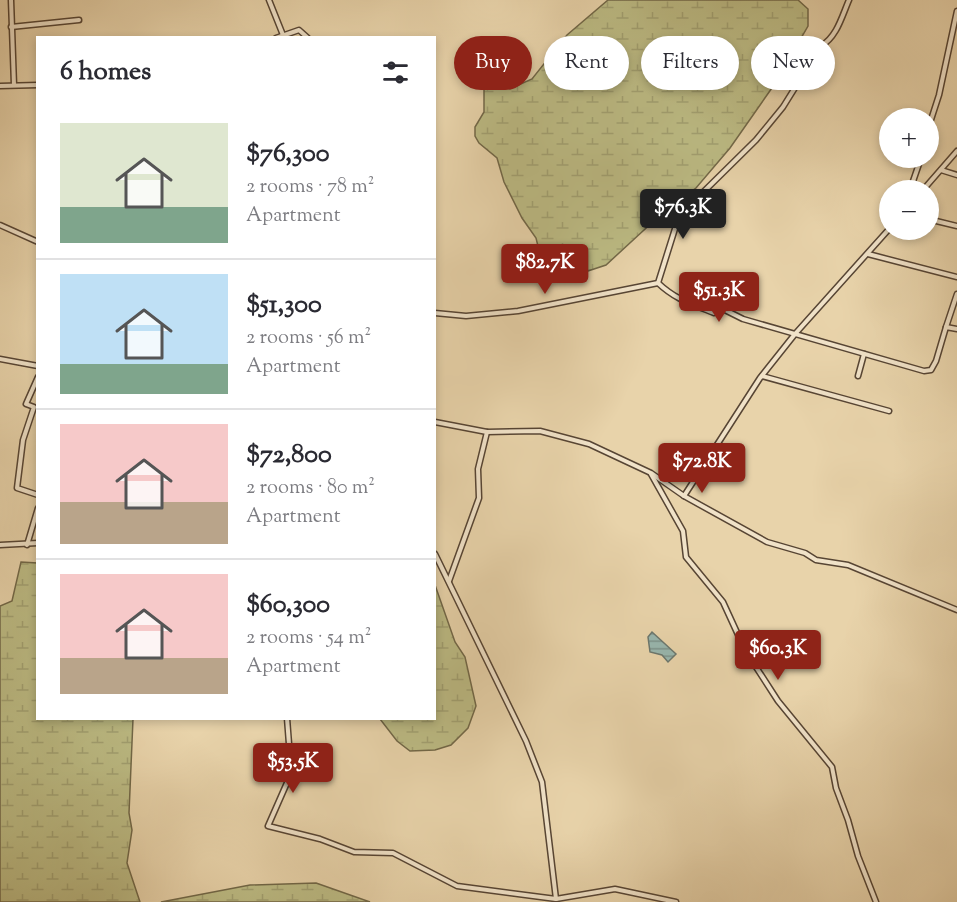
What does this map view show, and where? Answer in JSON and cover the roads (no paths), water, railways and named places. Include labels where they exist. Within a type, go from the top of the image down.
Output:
[{"type":"street","points":[[11,0],[14,85]]},
{"type":"street","points":[[269,0],[283,35],[299,30],[306,36]]},
{"type":"street","points":[[658,283],[679,216],[756,140],[783,107],[821,46],[828,42],[836,30],[849,0]]},
{"type":"street","points":[[935,108],[957,11]]},
{"type":"street","points":[[11,27],[79,20]]},
{"type":"street","points":[[0,86],[36,85]]},
{"type":"street","points":[[932,180],[957,152]]},
{"type":"street","points":[[940,170],[957,175]]},
{"type":"street","points":[[939,222],[957,226]]},
{"type":"street","points":[[0,225],[36,241]]},
{"type":"street","points":[[684,496],[762,376],[795,334],[880,240]]},
{"type":"street","points":[[868,254],[957,277]]},
{"type":"street","points":[[436,313],[466,316],[518,311],[658,283]]},
{"type":"street","points":[[658,283],[670,295],[688,305],[714,313],[721,308],[743,319],[864,354],[931,370],[957,294]]},
{"type":"street","points":[[946,327],[957,329]]},
{"type":"street","points":[[858,376],[864,354]]},
{"type":"street","points":[[0,359],[36,366]]},
{"type":"street","points":[[762,376],[890,411]]},
{"type":"street","points":[[36,382],[26,404],[34,407],[23,440],[17,488],[36,494]]},
{"type":"street","points":[[436,422],[487,432],[540,431],[589,444],[651,473],[684,496],[767,542],[805,553],[816,560],[848,565],[957,610]]},
{"type":"street","points":[[449,581],[479,498],[478,469],[487,432]]},
{"type":"street","points":[[651,473],[683,531],[686,557],[723,602],[745,651],[778,701],[832,767],[836,788],[858,856],[876,902]]},
{"type":"street","points":[[27,545],[36,514]]},
{"type":"street","points":[[0,545],[36,543]]},
{"type":"street","points":[[436,556],[526,741],[542,782],[556,899]]},
{"type":"street","points":[[287,720],[289,744],[295,755],[290,776],[268,826],[320,839],[354,852],[393,854],[457,886],[556,899],[615,889],[676,902]]},
{"type":"water","points":[[652,632],[676,654],[668,662],[662,655],[650,652],[648,637]]}]
